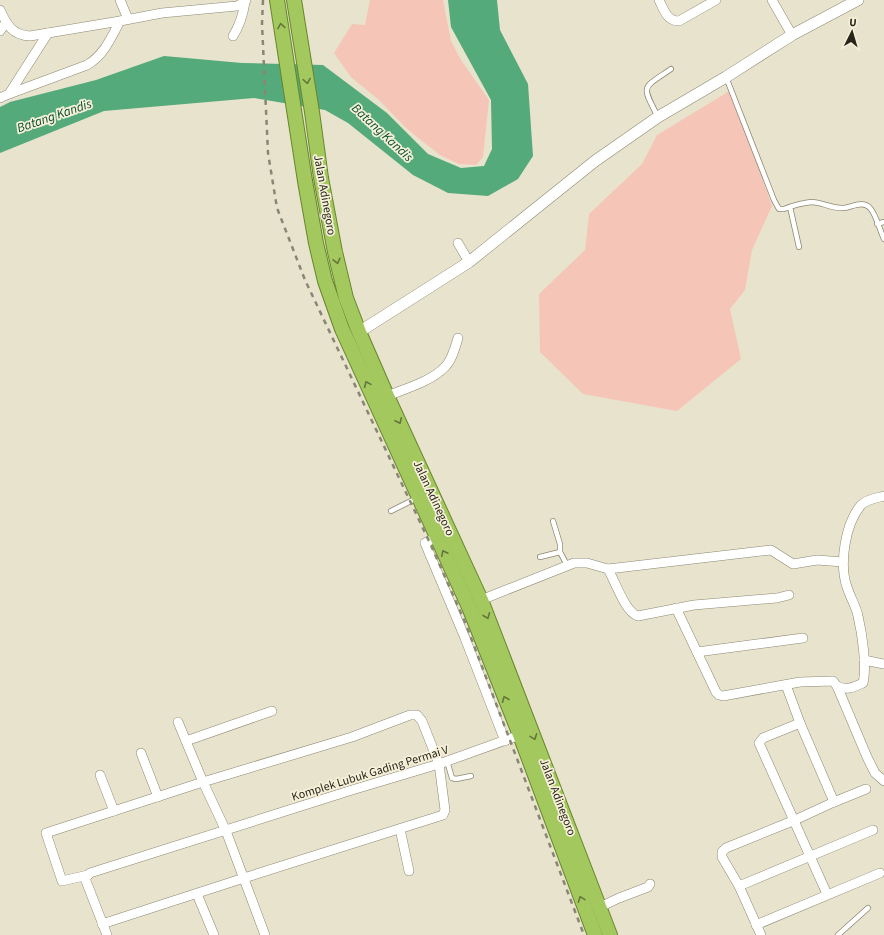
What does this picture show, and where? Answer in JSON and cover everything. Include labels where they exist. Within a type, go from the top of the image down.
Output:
[{"type":"highway","name":"Jalan Adinegoro","points":[[277,0],[312,220],[325,281],[342,329],[469,607],[520,735],[595,935]]},
{"type":"highway","name":"Jalan Adinegoro","points":[[294,0],[321,178],[335,252],[346,298],[387,396],[481,600],[610,935]]},
{"type":"highway","points":[[452,569],[465,563]]},
{"type":"street","points":[[0,98],[87,65],[94,60],[105,48],[124,20],[120,0]]},
{"type":"street","points":[[659,0],[667,15],[674,21],[680,21],[716,0]]},
{"type":"street","points":[[772,0],[792,36]]},
{"type":"street","points":[[359,332],[469,262],[595,161],[658,117],[726,78],[792,36],[858,0]]},
{"type":"street","points":[[0,10],[6,22],[14,32],[23,36],[30,36],[162,13],[237,6],[246,1]]},
{"type":"street","points":[[233,36],[243,17],[246,1]]},
{"type":"street","points":[[0,31],[6,22]]},
{"type":"street","points":[[9,94],[48,33]]},
{"type":"street","points":[[458,243],[469,262]]},
{"type":"street","points":[[387,396],[421,383],[445,366],[454,351],[458,338]]},
{"type":"street","points":[[837,686],[842,688],[853,687],[863,683],[864,677],[864,660],[858,616],[847,586],[843,562],[844,545],[856,513],[862,504],[868,500],[884,496]]},
{"type":"street","points":[[437,537],[425,542],[465,638],[505,741]]},
{"type":"street","points":[[481,600],[538,578],[567,564],[574,563],[586,563],[608,569],[771,550],[793,564],[816,560],[843,562]]},
{"type":"street","points":[[608,569],[626,606],[634,615],[642,616],[676,608],[777,598],[789,595]]},
{"type":"street","points":[[676,608],[716,692],[719,695],[786,685],[833,681],[837,686],[875,773],[884,781]]},
{"type":"street","points":[[697,652],[803,638]]},
{"type":"street","points":[[864,660],[884,664]]},
{"type":"street","points":[[786,685],[800,723],[834,802]]},
{"type":"street","points":[[186,741],[272,710]]},
{"type":"street","points":[[100,775],[114,811],[203,782],[352,737],[410,715],[414,715],[420,717],[443,763],[445,810],[443,815],[102,924]]},
{"type":"street","points":[[178,722],[203,782],[226,831],[265,935]]},
{"type":"street","points":[[800,723],[764,738],[759,743],[795,820],[827,894]]},
{"type":"street","name":"Komplek Lubuk Gading Permai V","points":[[114,811],[46,833],[62,881],[88,875],[352,790],[443,763],[520,735]]},
{"type":"street","points":[[141,753],[158,797]]},
{"type":"street","points":[[761,935],[739,886],[722,857],[722,852],[726,848],[866,789]]},
{"type":"street","points":[[400,829],[409,871]]},
{"type":"street","points":[[739,886],[873,830]]},
{"type":"street","points":[[756,925],[880,873]]},
{"type":"street","points":[[88,875],[85,878],[107,935]]},
{"type":"street","points":[[600,908],[619,898],[648,887],[650,884]]},
{"type":"street","points":[[198,894],[214,935]]},
{"type":"lane","points":[[658,117],[646,95],[646,88],[649,84],[671,69]]},
{"type":"lane","points":[[726,78],[774,200],[779,209],[811,202],[820,203],[835,208],[845,208],[860,204],[866,205],[870,208],[884,239]]},
{"type":"lane","points":[[790,207],[799,247]]},
{"type":"lane","points":[[877,224],[884,222]]},
{"type":"lane","points":[[391,511],[418,497]]},
{"type":"lane","points":[[553,521],[560,544],[560,552],[567,564]]},
{"type":"lane","points":[[540,557],[560,552]]},
{"type":"lane","points":[[443,763],[452,778],[456,779],[471,776]]},
{"type":"lane","points":[[838,935],[868,908]]},
{"type":"shaded area","points":[[370,0],[443,0],[451,41],[461,60],[489,100],[483,157],[476,165],[459,164],[440,155],[417,137],[405,127],[379,100],[351,77],[334,53],[352,24],[365,25]]},
{"type":"shaded area","points":[[731,90],[772,206],[752,250],[745,290],[730,309],[741,359],[677,411],[583,394],[540,352],[539,294],[585,250],[589,214],[642,164],[657,135]]},
{"type":"water","name":"Batang Kandis","points":[[448,0],[497,0],[500,30],[528,84],[533,156],[518,179],[488,196],[448,193],[413,175],[348,123],[325,110],[254,98],[104,111],[0,153],[0,107],[10,102],[96,80],[164,56],[242,63],[323,65],[387,113],[428,154],[461,168],[484,166],[492,149],[491,100],[451,27]]},
{"type":"railway","points":[[263,0],[262,24],[268,153],[277,208],[305,280],[429,541],[465,622],[584,935]]}]
